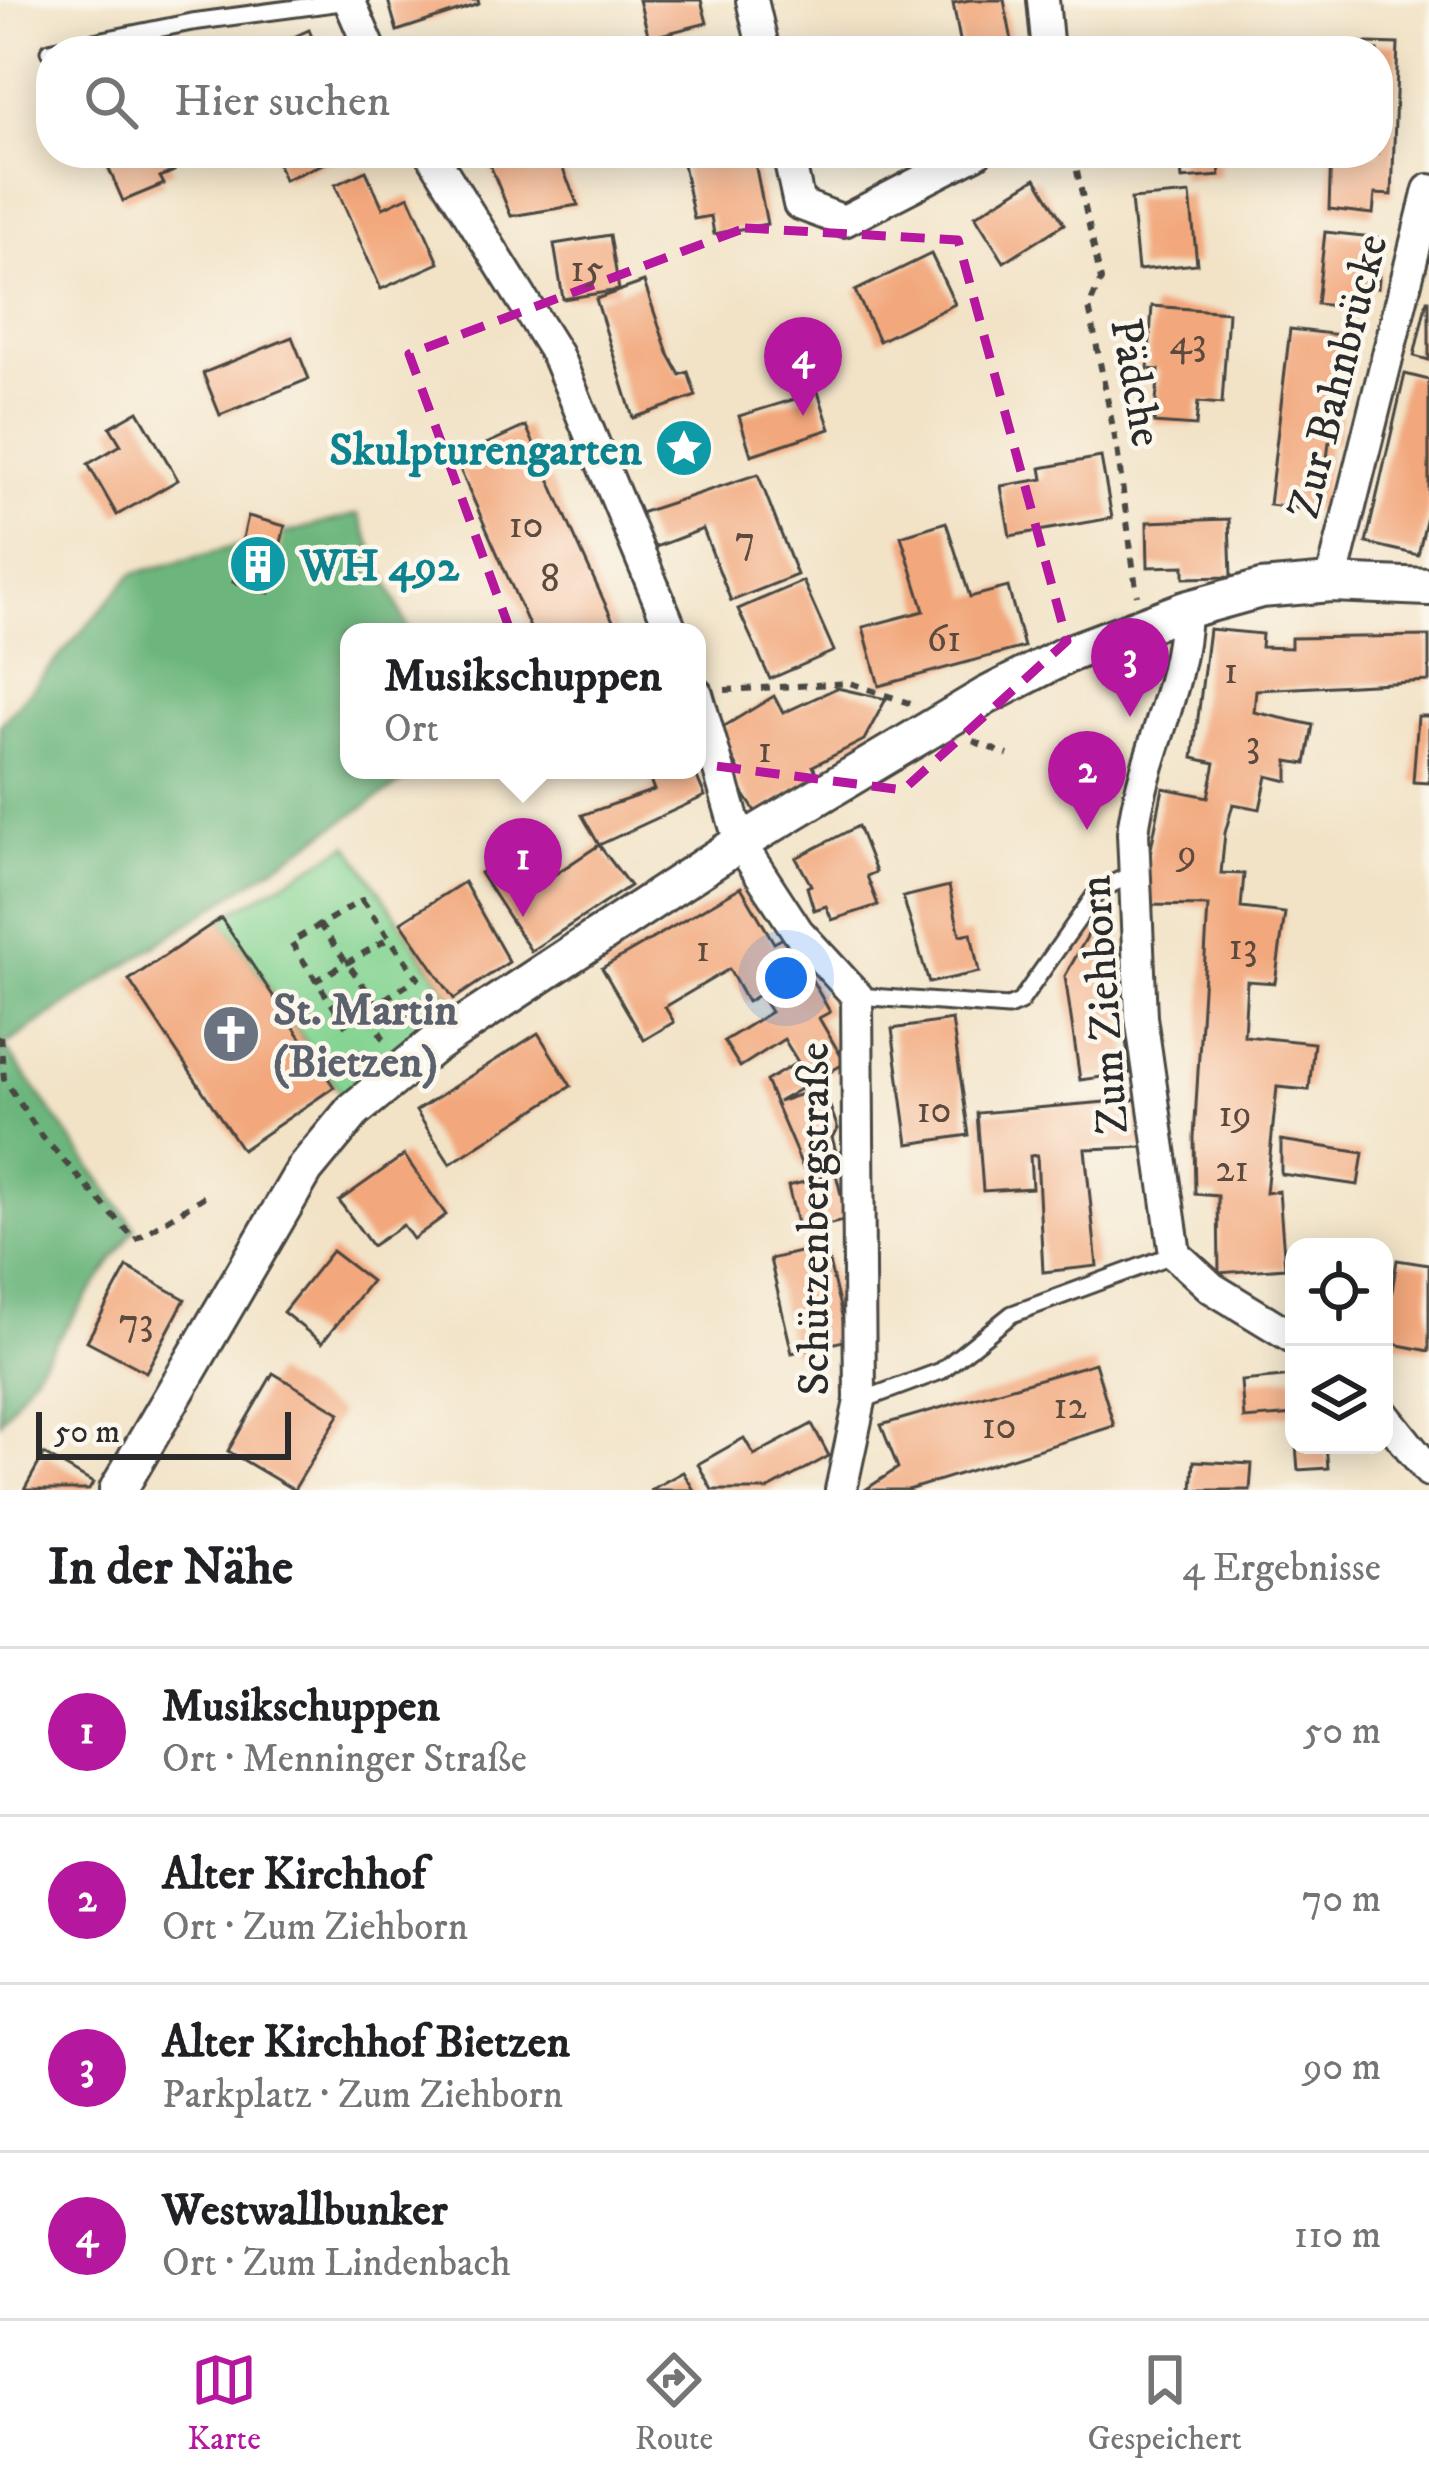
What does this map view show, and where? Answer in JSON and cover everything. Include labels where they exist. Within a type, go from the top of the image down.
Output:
[{"type":"street","points":[[349,0],[365,36]]},
{"type":"street","points":[[752,0],[760,36]]},
{"type":"street","points":[[1043,0],[1047,36]]},
{"type":"street","points":[[439,168],[557,355],[668,623]]},
{"type":"street","points":[[792,168],[800,204],[844,221],[947,168]]},
{"type":"street","name":"Zur Bahnbrücke","points":[[1330,583],[1429,190]]},
{"type":"street","points":[[118,1490],[305,1169],[353,1111],[432,1046],[740,843],[1070,653],[1185,610],[1261,590],[1330,583],[1429,587]]},
{"type":"street","name":"Zum Ziehborn","points":[[1175,1254],[1141,1017],[1136,806],[1179,678],[1185,610]]},
{"type":"street","name":"Schützenbergstraße","points":[[708,692],[740,843],[798,932],[857,996],[860,1401],[841,1490]]},
{"type":"street","points":[[1175,1254],[1213,1288],[1285,1332]]},
{"type":"street","points":[[1393,1426],[1429,1472]]},
{"type":"lane","points":[[123,36],[349,0]]},
{"type":"lane","points":[[857,996],[1008,1007],[1020,1002],[1098,892],[1136,872]]},
{"type":"lane","points":[[860,1401],[941,1371],[1012,1314],[1175,1254]]},
{"type":"path","name":"Pädche","points":[[1076,168],[1101,280],[1088,307],[1109,400],[1144,625]]},
{"type":"path","points":[[708,692],[850,683],[909,701],[936,726]]},
{"type":"path","points":[[362,900],[418,978],[346,1024],[291,942],[319,924],[362,900]]},
{"type":"path","points":[[319,924],[376,1004]]},
{"type":"path","points":[[315,981],[390,938]]},
{"type":"path","points":[[0,1036],[4,1078],[40,1134],[135,1240],[206,1196]]},
{"type":"highlighted area","points":[[745,228],[958,240],[1067,641],[903,790],[552,745],[409,354]]},
{"type":"green space","points":[[358,514],[405,623],[340,623],[340,779],[406,779],[4,1046],[135,1228],[0,1422],[0,725],[132,574]]},
{"type":"green space","points":[[349,845],[469,1025],[353,1111],[221,918]]},
{"type":"building","points":[[388,0],[478,0],[479,4],[397,31]]},
{"type":"building","points":[[639,0],[701,0],[707,23],[648,36]]},
{"type":"building","points":[[1004,0],[1011,36],[959,36],[953,3]]},
{"type":"building","points":[[1393,44],[1398,44],[1392,195],[1375,194],[1373,214],[1329,209],[1330,168],[1393,168]]},
{"type":"building","points":[[109,168],[173,168],[160,177],[164,184],[123,201]]},
{"type":"building","points":[[280,168],[313,168],[284,180]]},
{"type":"building","points":[[491,168],[562,168],[578,205],[511,216]]},
{"type":"building","points":[[684,168],[756,168],[767,224],[714,234],[711,216],[694,219]]},
{"type":"building","points":[[1181,168],[1219,168],[1220,176],[1182,179]]},
{"type":"building","points":[[366,171],[383,208],[409,196],[439,263],[381,289],[335,185]]},
{"type":"building","points":[[1036,178],[1064,224],[1004,262],[975,216]]},
{"type":"building","points":[[1190,194],[1197,264],[1138,270],[1131,199]]},
{"type":"building","points":[[1325,232],[1383,238],[1378,288],[1368,287],[1365,309],[1317,304]]},
{"type":"building","points":[[610,235],[619,290],[563,299],[554,244]]},
{"type":"building","points":[[931,254],[955,304],[879,341],[855,291]]},
{"type":"building","points":[[644,282],[668,353],[680,375],[688,372],[696,396],[633,418],[596,299]]},
{"type":"building","points":[[1429,300],[1429,360],[1414,356]]},
{"type":"building","points":[[1152,306],[1228,312],[1222,404],[1198,402],[1196,426],[1154,423],[1159,370],[1148,369]]},
{"type":"building","points":[[1290,329],[1349,336],[1337,443],[1329,442],[1321,511],[1269,505]]},
{"type":"building","points":[[292,337],[309,379],[220,415],[203,373]]},
{"type":"building","points":[[1405,374],[1429,380],[1429,508],[1418,555],[1366,543]]},
{"type":"building","points":[[818,392],[830,429],[751,455],[739,416]]},
{"type":"building","points":[[138,411],[178,480],[117,515],[88,464],[121,445],[110,427]]},
{"type":"building","points":[[526,426],[614,623],[528,623],[455,458]]},
{"type":"building","points":[[1101,457],[1112,518],[1010,536],[1001,486],[1043,479],[1041,468]]},
{"type":"building","points":[[758,474],[797,575],[731,601],[703,529],[653,548],[640,513]]},
{"type":"building","name":"WH 492","points":[[248,516],[285,526],[269,593],[233,582]]},
{"type":"building","points":[[1229,519],[1231,577],[1184,578],[1184,566],[1148,567],[1147,522]]},
{"type":"building","points":[[946,522],[970,597],[1008,587],[1024,647],[879,686],[863,627],[924,611],[901,536]]},
{"type":"building","points":[[803,581],[834,651],[770,679],[738,609]]},
{"type":"building","points":[[1209,629],[1262,634],[1261,647],[1291,648],[1291,638],[1429,636],[1429,681],[1256,690],[1254,712],[1313,725],[1306,764],[1288,761],[1288,781],[1267,776],[1260,809],[1233,804],[1221,873],[1244,874],[1241,908],[1285,913],[1275,983],[1247,981],[1244,1036],[1314,1043],[1309,1090],[1277,1087],[1266,1193],[1279,1191],[1285,1268],[1219,1273],[1218,1196],[1195,1194],[1208,906],[1147,905],[1147,869],[1163,788],[1208,797],[1215,763],[1193,758]]},
{"type":"building","points":[[837,688],[886,699],[864,740],[813,766],[818,777],[757,814],[735,781],[740,772],[718,730],[774,696],[783,713]]},
{"type":"building","points":[[1418,716],[1429,716],[1429,783],[1413,782]]},
{"type":"building","points":[[650,779],[698,779],[705,796],[599,845],[582,815],[654,790]]},
{"type":"building","points":[[858,826],[876,872],[867,876],[878,905],[832,920],[826,906],[814,910],[807,887],[811,885],[796,858]]},
{"type":"building","points":[[599,845],[630,886],[531,951],[480,873],[501,860],[524,895]]},
{"type":"building","points":[[464,882],[509,962],[454,999],[401,922]]},
{"type":"building","points":[[949,886],[960,935],[971,933],[979,972],[929,983],[903,897]]},
{"type":"building","points":[[741,887],[774,943],[787,936],[830,1012],[819,1018],[845,1063],[778,1102],[823,1087],[838,1129],[832,1137],[836,1152],[803,1168],[766,1081],[798,1062],[784,1039],[740,1067],[724,1041],[771,1012],[760,994],[747,1002],[729,969],[665,1007],[674,1022],[644,1040],[602,968]]},
{"type":"building","name":"St. Martin (Bietzen)","points":[[221,918],[334,1087],[242,1150],[129,980]]},
{"type":"building","points":[[1108,924],[1131,1073],[1080,1080],[1065,976],[1093,926]]},
{"type":"building","points":[[952,1020],[969,1135],[908,1144],[892,1029]]},
{"type":"building","points":[[538,1033],[571,1086],[450,1164],[416,1111]]},
{"type":"building","points":[[1142,1099],[1144,1147],[1085,1149],[1097,1266],[1043,1272],[1037,1155],[1030,1156],[1032,1188],[983,1191],[977,1113]]},
{"type":"building","points":[[1281,1140],[1363,1153],[1358,1185],[1281,1174]]},
{"type":"building","points":[[404,1155],[446,1215],[413,1239],[403,1225],[372,1246],[339,1201]]},
{"type":"building","points":[[836,1174],[847,1220],[799,1232],[788,1186]]},
{"type":"building","points":[[825,1246],[848,1340],[792,1353],[770,1259]]},
{"type":"building","points":[[332,1251],[371,1281],[322,1343],[283,1312]]},
{"type":"building","points":[[1397,1260],[1429,1265],[1429,1351],[1393,1344]]},
{"type":"building","points":[[127,1267],[185,1299],[146,1372],[87,1341]]},
{"type":"building","points":[[1095,1363],[1114,1426],[908,1490],[865,1490],[898,1468],[881,1425]]},
{"type":"building","points":[[273,1373],[340,1413],[294,1490],[228,1451]]},
{"type":"building","points":[[1285,1377],[1285,1416],[1244,1419],[1241,1381]]},
{"type":"building","points":[[812,1424],[829,1456],[767,1490],[712,1490],[698,1464],[744,1438],[754,1455]]},
{"type":"building","points":[[44,1454],[93,1483],[89,1490],[24,1490]]},
{"type":"building","points":[[1297,1454],[1327,1454],[1328,1468],[1298,1470]]},
{"type":"building","points":[[1194,1461],[1252,1464],[1250,1490],[1192,1490]]},
{"type":"building","points":[[683,1472],[694,1490],[650,1490]]},
{"type":"place","name":"Westwallbunker","points":[[803,416]]},
{"type":"place","name":"Skulpturengarten","points":[[684,448]]},
{"type":"place","name":"WH 492","points":[[258,564]]},
{"type":"place","name":"Alter Kirchhof Bietzen","points":[[1130,717]]},
{"type":"place","name":"Alter Kirchhof","points":[[1087,830]]},
{"type":"place","name":"Musikschuppen","points":[[523,917]]},
{"type":"place","name":"St. Martin (Bietzen)","points":[[231,1034]]}]
